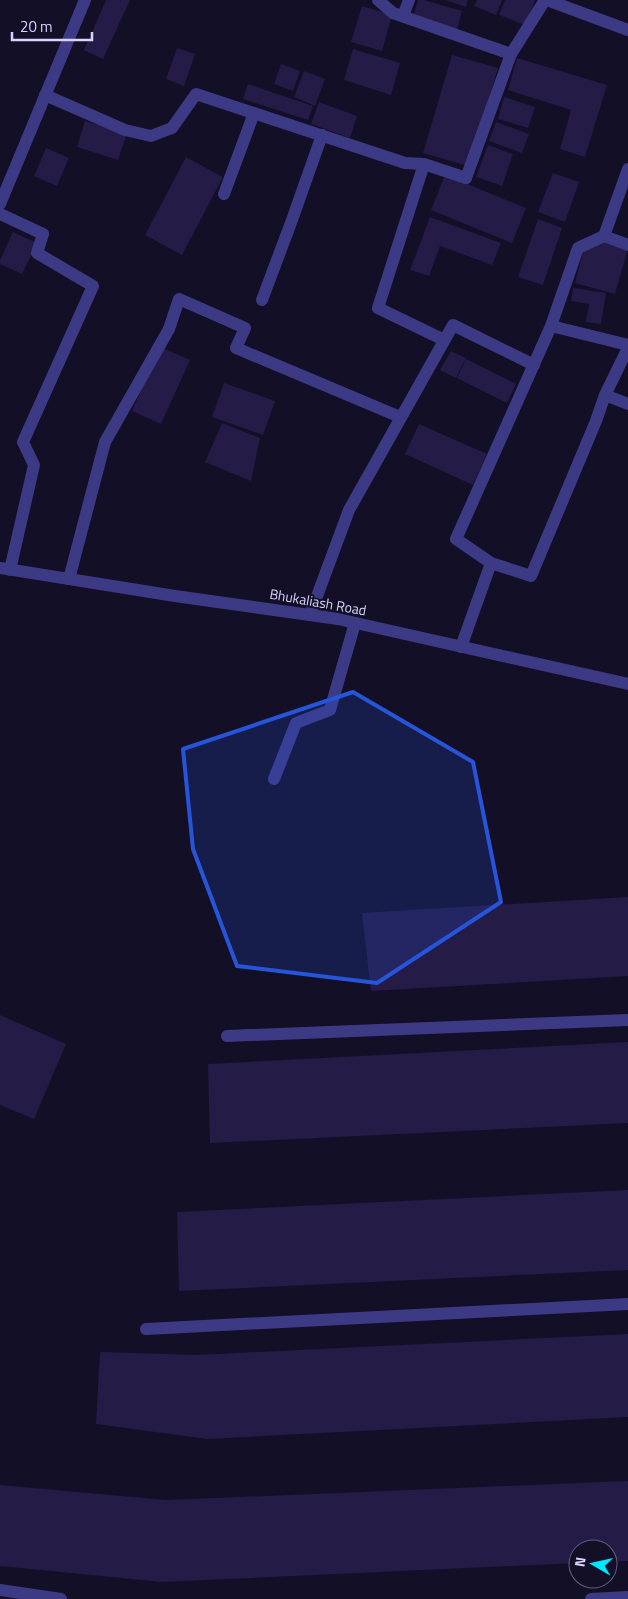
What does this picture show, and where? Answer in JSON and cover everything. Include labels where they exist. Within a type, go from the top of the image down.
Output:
[{"type":"street","points":[[0,204],[85,0]]},
{"type":"street","points":[[378,0],[393,13],[511,54]]},
{"type":"street","points":[[403,16],[408,0]]},
{"type":"street","points":[[45,94],[125,130],[151,136],[172,128],[196,94],[405,163],[424,164],[466,178],[511,54],[546,0],[628,30]]},
{"type":"street","points":[[224,194],[254,113]]},
{"type":"street","points":[[262,300],[322,135]]},
{"type":"street","points":[[424,164],[378,308],[444,340]]},
{"type":"street","points":[[604,236],[628,169]]},
{"type":"street","points":[[0,214],[43,234],[37,253],[93,286],[23,442],[34,464],[5,569]]},
{"type":"street","points":[[551,326],[628,347],[605,395],[596,421],[531,576],[491,563],[456,539],[551,326],[578,248],[604,236],[628,245]]},
{"type":"street","points":[[69,579],[105,442],[169,328],[179,299],[245,328],[236,348],[400,418]]},
{"type":"street","points":[[310,615],[349,510],[453,325],[534,365]]},
{"type":"street","points":[[605,395],[628,404]]},
{"type":"street","points":[[461,647],[491,563]]},
{"type":"street","name":"Bhukaliash Road","points":[[5,569],[355,623],[628,684]]},
{"type":"street","points":[[274,779],[296,722],[330,710],[355,623]]},
{"type":"street","points":[[227,1036],[628,1020]]},
{"type":"street","points":[[146,1329],[628,1304]]},
{"type":"street","points":[[0,1590],[61,1599]]},
{"type":"street","points":[[591,1599],[628,1598]]},
{"type":"highlighted area","points":[[353,692],[473,762],[501,902],[377,983],[237,966],[193,849],[183,749]]},
{"type":"building","points":[[106,0],[130,0],[103,59],[84,50]]},
{"type":"building","points":[[418,0],[462,11],[457,30],[413,18]]},
{"type":"building","points":[[445,0],[468,0],[466,7]]},
{"type":"building","points":[[477,0],[502,0],[496,15],[474,6]]},
{"type":"building","points":[[505,0],[535,0],[525,25],[499,15]]},
{"type":"building","points":[[362,6],[392,15],[382,51],[351,42]]},
{"type":"building","points":[[177,48],[195,54],[184,86],[166,79]]},
{"type":"building","points":[[353,49],[400,63],[391,95],[344,80]]},
{"type":"building","points":[[452,55],[498,68],[468,166],[423,153]]},
{"type":"building","points":[[517,58],[607,85],[585,157],[560,149],[571,110],[508,90]]},
{"type":"building","points":[[281,64],[300,71],[293,91],[274,84]]},
{"type":"building","points":[[304,71],[325,79],[315,106],[294,97]]},
{"type":"building","points":[[248,84],[313,106],[308,120],[243,99]]},
{"type":"building","points":[[504,97],[535,107],[528,128],[498,119]]},
{"type":"building","points":[[319,102],[357,116],[350,138],[311,124]]},
{"type":"building","points":[[85,121],[127,133],[118,160],[77,147]]},
{"type":"building","points":[[496,122],[529,134],[522,153],[489,141]]},
{"type":"building","points":[[488,145],[513,154],[502,186],[476,177]]},
{"type":"building","points":[[46,148],[69,158],[57,186],[34,176]]},
{"type":"building","points":[[186,157],[223,177],[182,255],[145,235]]},
{"type":"building","points":[[553,173],[579,182],[565,222],[538,212]]},
{"type":"building","points":[[445,175],[526,208],[512,243],[431,210]]},
{"type":"building","points":[[430,217],[501,243],[492,265],[440,246],[429,276],[410,270]]},
{"type":"building","points":[[538,219],[562,228],[543,285],[518,277]]},
{"type":"building","points":[[13,232],[37,243],[22,274],[0,264],[0,260]]},
{"type":"building","points":[[606,240],[628,248],[615,294],[575,283],[584,249]]},
{"type":"building","points":[[573,288],[606,293],[601,324],[586,322],[589,304],[571,301]]},
{"type":"building","points":[[160,347],[190,360],[161,424],[132,411]]},
{"type":"building","points":[[451,351],[466,358],[456,378],[440,370]]},
{"type":"building","points":[[466,359],[516,384],[507,403],[457,378]]},
{"type":"building","points":[[224,383],[275,401],[263,435],[212,417]]},
{"type":"building","points":[[222,423],[260,438],[251,481],[205,462]]},
{"type":"building","points":[[419,424],[487,454],[473,485],[405,454]]},
{"type":"building","points":[[628,897],[628,976],[371,991],[362,913]]},
{"type":"building","points":[[0,1015],[66,1044],[34,1119],[0,1105]]},
{"type":"building","points":[[628,1042],[628,1123],[210,1143],[208,1064]]},
{"type":"building","points":[[628,1190],[628,1270],[179,1291],[177,1212]]},
{"type":"building","points":[[628,1334],[628,1417],[207,1439],[96,1424],[100,1352],[196,1355]]},
{"type":"building","points":[[628,1481],[628,1561],[618,1562],[618,1539],[568,1539],[568,1563],[162,1582],[0,1566],[0,1485],[166,1500]]}]
